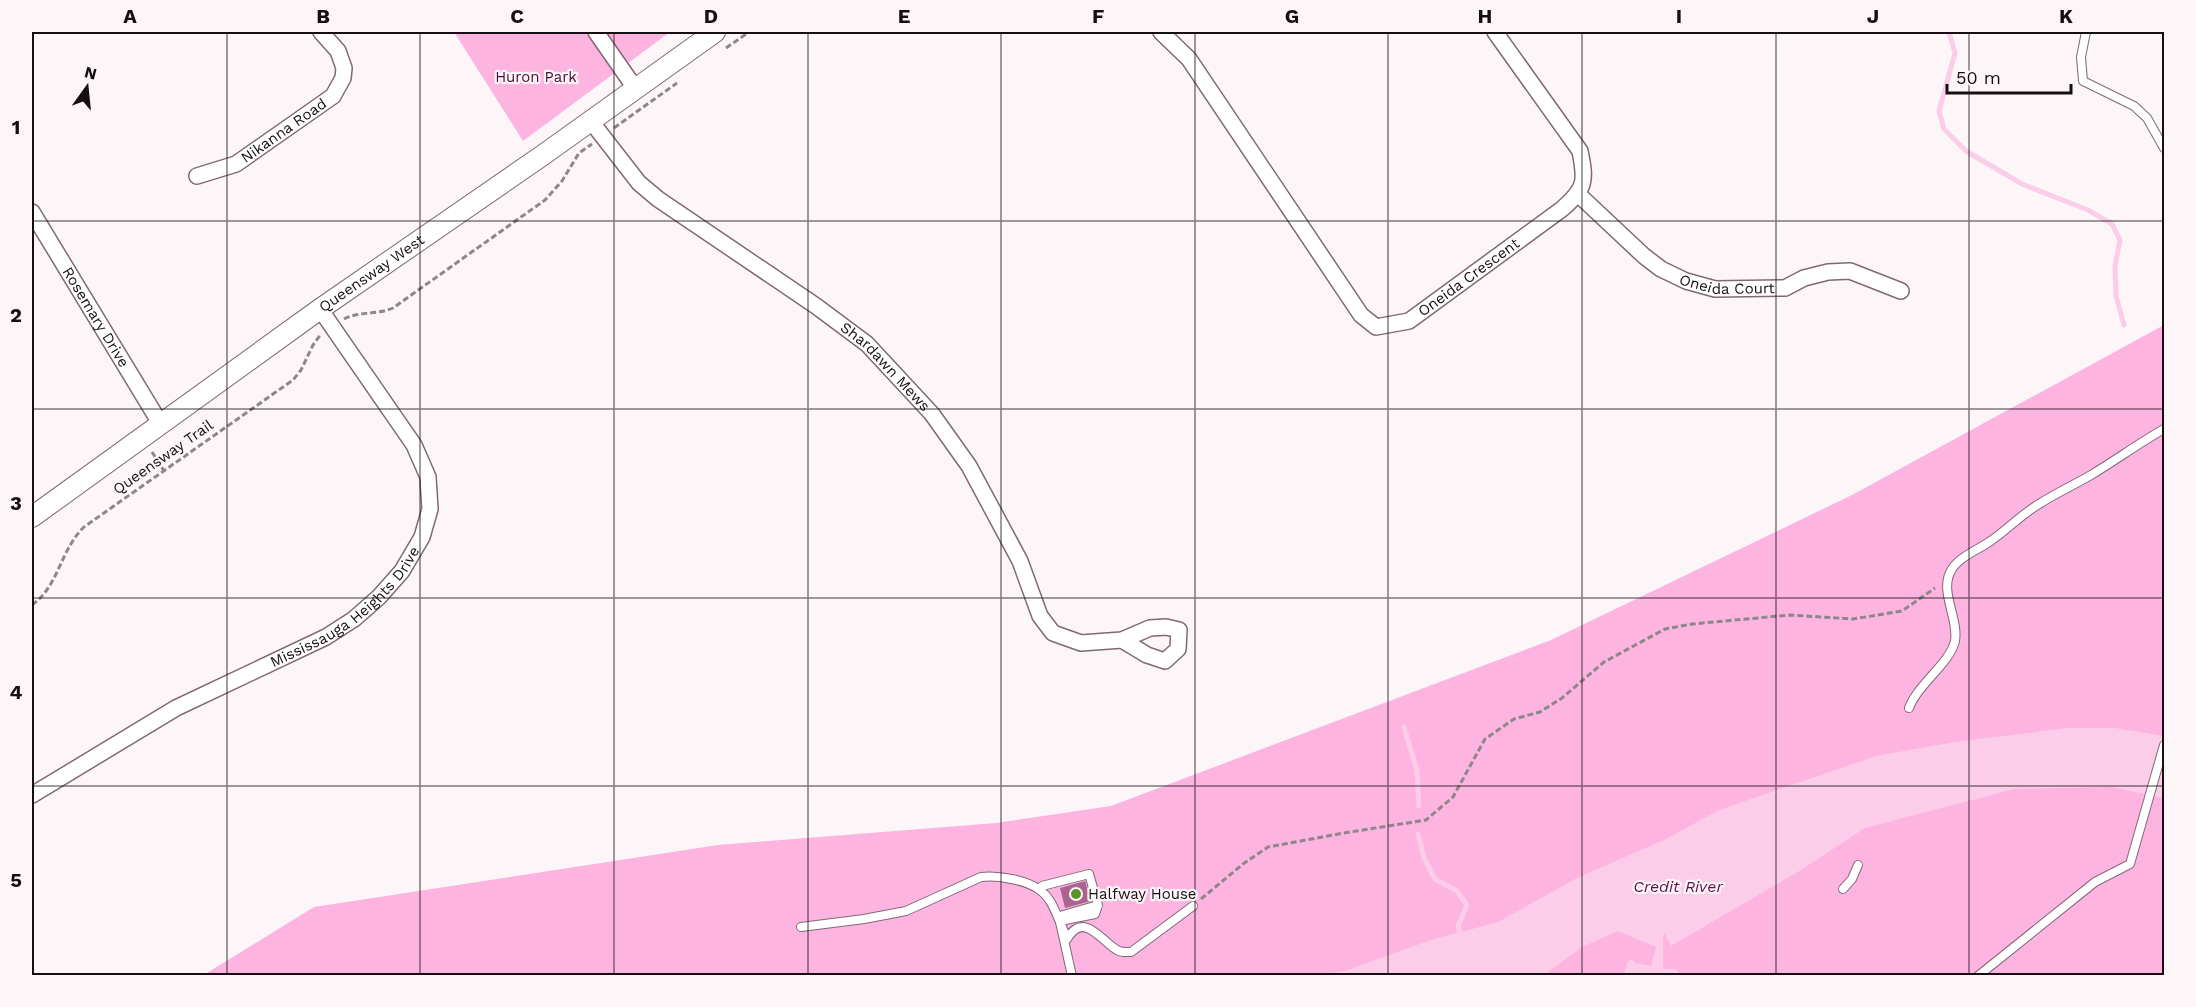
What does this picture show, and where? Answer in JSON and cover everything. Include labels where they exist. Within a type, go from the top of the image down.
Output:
[{"type":"street","name":"Nikanna Road","points":[[197,176],[236,164],[333,96],[344,78],[344,68],[338,51],[321,32]]},
{"type":"street","points":[[596,32],[635,88]]},
{"type":"street","name":"Queensway West","points":[[32,517],[160,423],[715,32]]},
{"type":"street","name":"Oneida Crescent","points":[[1161,32],[1189,59],[1361,315],[1376,327],[1409,321],[1579,195]]},
{"type":"street","points":[[1495,32],[1580,151],[1583,175],[1579,195]]},
{"type":"street","name":"Shardawn Mews","points":[[590,120],[639,183],[658,199],[816,306],[867,344],[932,414],[969,466],[1020,561],[1040,616],[1053,633],[1081,643],[1122,640]]},
{"type":"street","name":"Oneida Court","points":[[1579,195],[1644,256],[1661,269],[1686,281],[1715,289],[1785,288],[1803,278],[1828,272],[1850,271],[1901,291]]},
{"type":"street","name":"Rosemary Drive","points":[[32,212],[160,423]]},
{"type":"street","name":"Mississauga Heights Drive","points":[[32,795],[177,708],[326,636],[354,619],[379,597],[402,571],[422,537],[430,508],[428,477],[414,445],[321,309]]},
{"type":"lane","points":[[2086,32],[2081,57],[2083,81],[2134,106],[2147,118],[2164,148]]},
{"type":"lane","points":[[1909,708],[1913,697],[1952,649],[1955,640],[1948,588],[1952,568],[1992,541],[2039,504],[2090,476],[2164,429]]},
{"type":"lane","points":[[1977,975],[2095,882],[2130,864],[2164,745]]},
{"type":"lane","points":[[1843,889],[1852,879],[1858,865]]},
{"type":"lane","points":[[1040,890],[1042,886],[1089,874],[1098,905],[1063,915],[1065,920],[1095,914],[1097,908]]},
{"type":"lane","points":[[801,927],[906,911],[981,878],[1000,877],[1040,890],[1052,903],[1067,939],[1078,927],[1089,928],[1097,932],[1116,950],[1131,952],[1193,906]]},
{"type":"lane","points":[[1060,922],[1071,971]]},
{"type":"path","points":[[723,50],[749,32]]},
{"type":"path","points":[[611,131],[685,78]]},
{"type":"path","points":[[338,322],[354,314],[374,314],[393,308],[545,200],[561,181],[579,153],[589,146]]},
{"type":"path","name":"Queensway Trail","points":[[32,606],[52,584],[73,538],[84,527],[293,380],[307,361],[318,336]]},
{"type":"path","points":[[148,447],[164,471]]},
{"type":"path","points":[[1193,906],[1242,864],[1268,848],[1426,820],[1453,797],[1485,739],[1514,719],[1540,712],[1562,698],[1604,662],[1665,629],[1692,624],[1790,615],[1853,619],[1902,611],[1941,583],[1952,568]]},
{"type":"green space","name":"Huron Park","points":[[454,32],[670,32],[523,141]]},
{"type":"green space","points":[[2164,325],[2164,975],[202,976],[314,907],[718,845],[996,823],[1111,806],[1551,640],[1852,495]]},
{"type":"water","name":"Credit River","points":[[2067,728],[2115,728],[2164,736],[2164,798],[2111,787],[2015,789],[1865,828],[1801,870],[1671,946],[1665,934],[1663,935],[1663,967],[1676,969],[1680,975],[1624,975],[1627,963],[1631,959],[1635,963],[1651,966],[1656,947],[1618,931],[1582,947],[1544,975],[1309,976],[1345,971],[1428,941],[1498,922],[1577,878],[1666,839],[1719,810],[1876,756],[1955,742]]},
{"type":"building","name":"Halfway House","points":[[1085,881],[1091,901],[1065,908],[1060,888]]},
{"type":"waterway","points":[[1949,32],[1955,53],[1939,111],[1944,129],[1966,151],[2022,184],[2088,210],[2112,224],[2120,240],[2115,266],[2116,296],[2124,325]]},
{"type":"waterway","points":[[1404,727],[1417,771],[1419,806]]},
{"type":"waterway","points":[[1418,834],[1424,858],[1435,879],[1457,891],[1467,905],[1458,926],[1462,939]]},
{"type":"place","name":"Halfway House","points":[[1076,894]]}]
